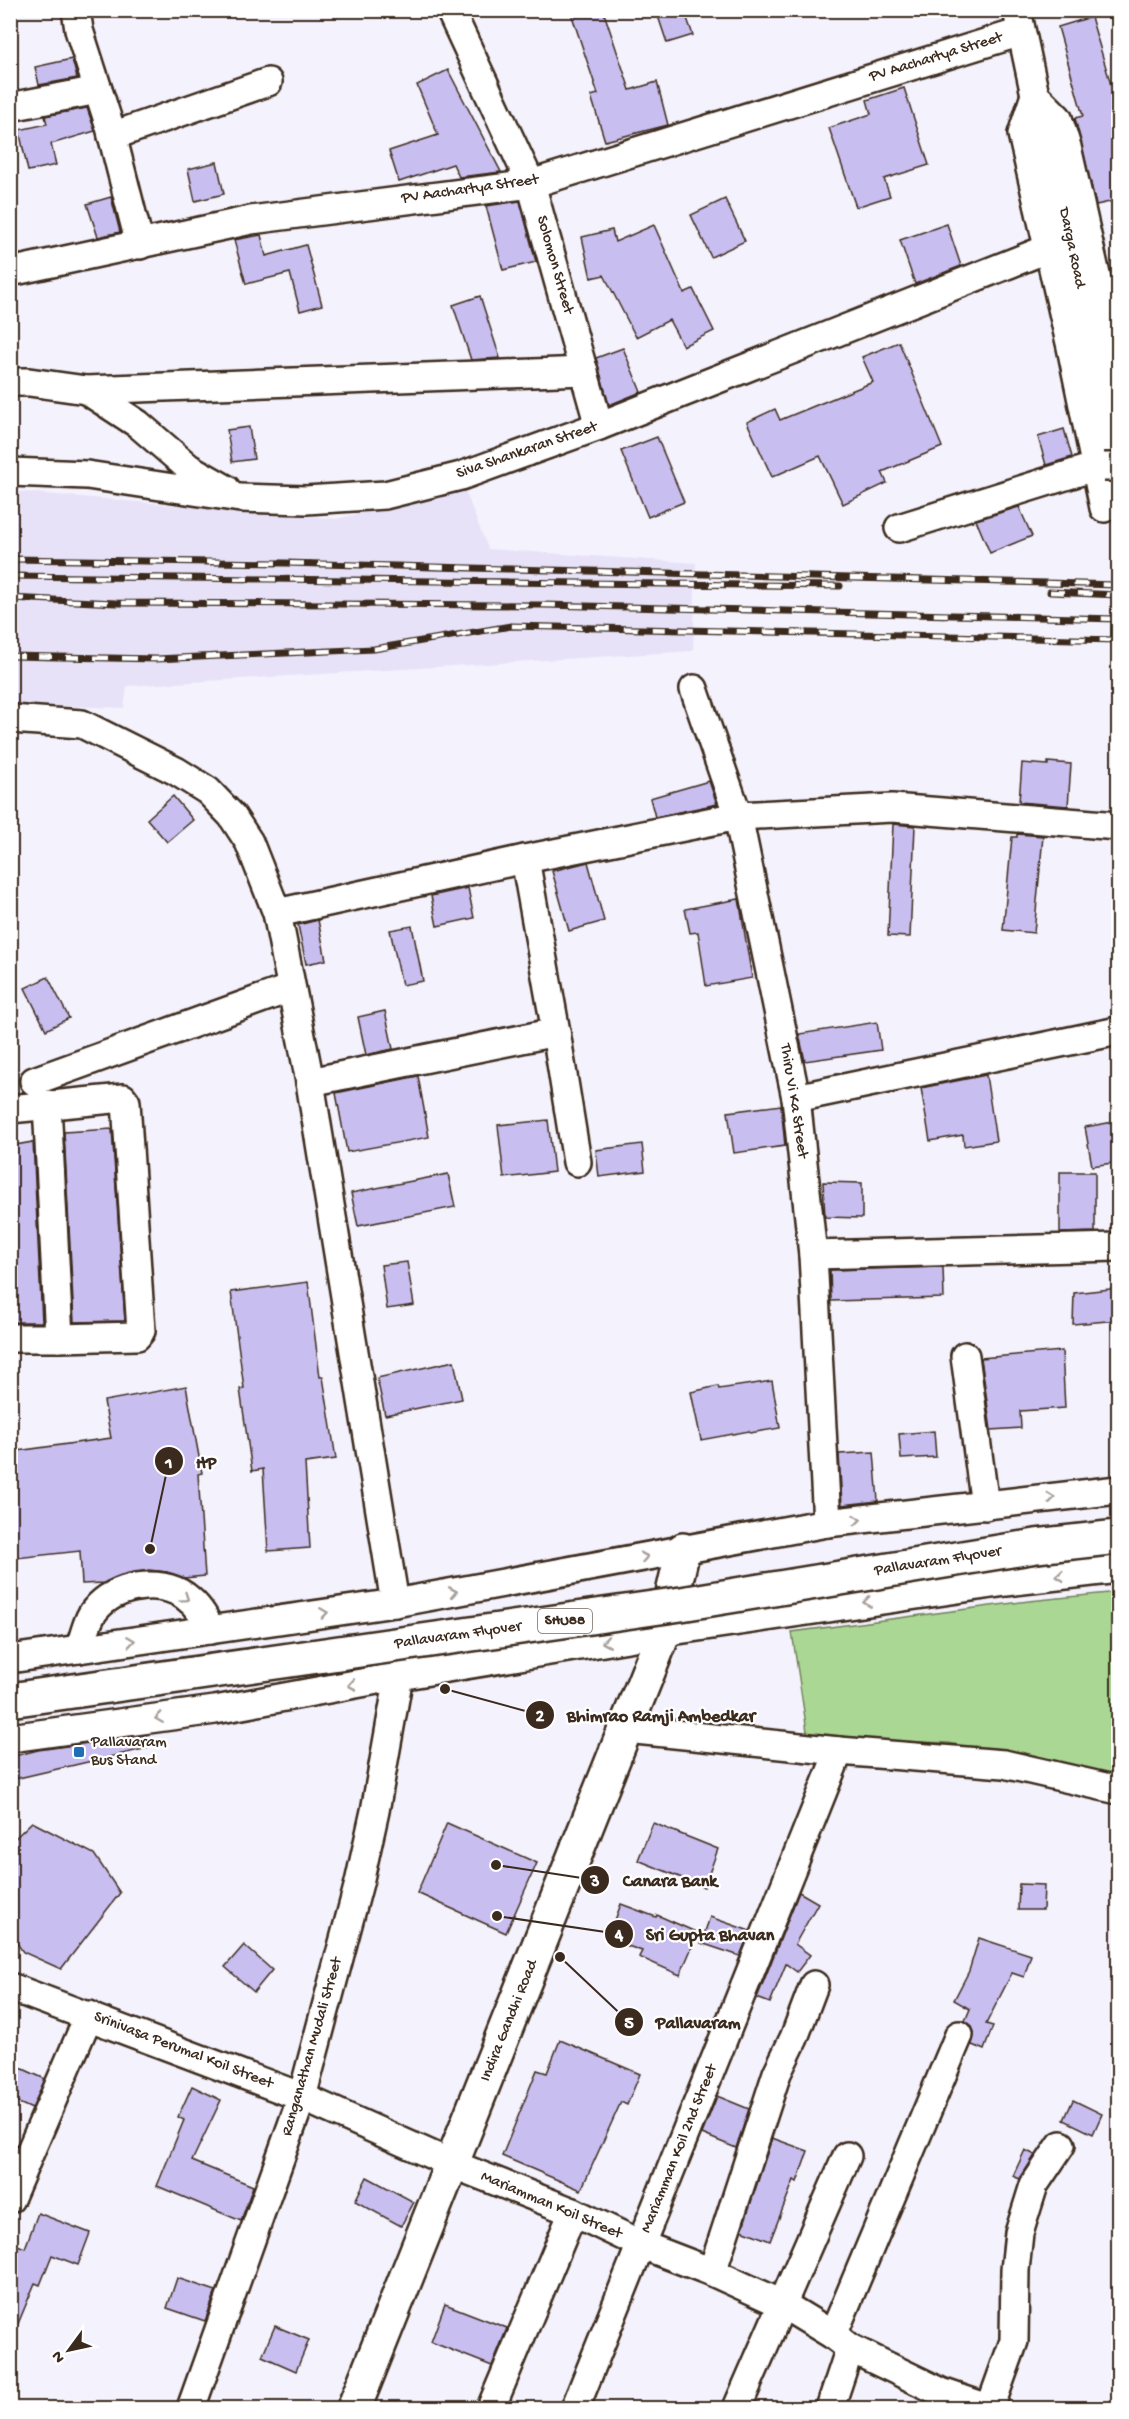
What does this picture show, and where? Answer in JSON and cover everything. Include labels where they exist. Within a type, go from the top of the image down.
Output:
[{"type":"main road","name":"Pallavaram Flyover","points":[[10,1680],[1119,1522]]},
{"type":"main road","name":"Pallavaram Flyover","points":[[10,1700],[670,1606],[1036,1546],[1119,1537]]},
{"type":"main road","name":"Indira Gandhi Road","points":[[354,2409],[664,1632],[683,1550]]},
{"type":"street","points":[[76,10],[79,30],[112,136],[140,245]]},
{"type":"street","name":"Solomon Street","points":[[450,10],[531,184],[599,426]]},
{"type":"street","name":"PV Aachartya Street","points":[[10,272],[251,220],[531,184],[1019,21]]},
{"type":"street","name":"Darga Road","points":[[1019,21],[1068,228],[1108,479]]},
{"type":"street","points":[[112,136],[268,82]]},
{"type":"street","points":[[10,107],[98,90]]},
{"type":"street","points":[[899,528],[1108,479],[1071,347],[1022,134],[1035,95],[1058,118],[1067,147],[1110,296],[1119,372]]},
{"type":"street","name":"Siva Shankaran Street","points":[[10,382],[29,382],[86,390],[138,424],[189,468],[240,498],[306,500],[385,495],[461,476],[599,426],[1047,249]]},
{"type":"street","points":[[86,390],[584,371]]},
{"type":"street","points":[[10,472],[87,475],[240,498]]},
{"type":"street","name":"Thiru Vi Ka Street","points":[[694,689],[738,816],[796,1098],[813,1255],[827,1523]]},
{"type":"street","points":[[10,719],[82,724],[176,771],[208,791],[232,816],[249,842],[277,913],[310,1082],[395,1603]]},
{"type":"street","points":[[277,913],[738,816],[892,808],[1119,826]]},
{"type":"street","points":[[525,859],[577,1162]]},
{"type":"street","points":[[10,1108],[40,1092],[291,988]]},
{"type":"street","points":[[796,1098],[1119,1031]]},
{"type":"street","points":[[310,1082],[556,1032]]},
{"type":"street","points":[[40,1092],[59,1338]]},
{"type":"street","points":[[10,1338],[136,1336],[141,1331],[142,1324],[126,1102],[123,1098],[40,1092]]},
{"type":"street","points":[[813,1255],[1119,1247]]},
{"type":"street","points":[[965,1356],[985,1506]]},
{"type":"street","points":[[10,1659],[395,1603],[827,1523],[1119,1491]]},
{"type":"street","points":[[10,1738],[215,1710],[399,1676],[664,1632],[1006,1582],[1119,1569]]},
{"type":"street","points":[[79,1649],[94,1610],[112,1595],[132,1587],[165,1587],[184,1596],[205,1617],[210,1630]]},
{"type":"street","name":"Ranganathan Mudali Street","points":[[191,2409],[302,2097],[359,1883],[375,1811],[399,1676]]},
{"type":"street","points":[[626,1729],[839,1751],[1004,1764],[1119,1790]]},
{"type":"street","name":"Mariamman Koil 2nd Street","points":[[575,2409],[839,1751]]},
{"type":"street","points":[[712,2272],[777,2073],[794,2038],[814,1985]]},
{"type":"street","name":"Srinivasa Perumal Koil Street","points":[[10,1987],[302,2097],[452,2164]]},
{"type":"street","points":[[10,2199],[89,2015]]},
{"type":"street","points":[[830,2409],[842,2342],[959,2035]]},
{"type":"street","points":[[989,2409],[1014,2341],[1015,2270],[1019,2233],[1034,2186],[1061,2145]]},
{"type":"street","points":[[737,2409],[847,2156]]},
{"type":"street","name":"Mariamman Koil Street","points":[[452,2164],[573,2212],[642,2245],[712,2272],[782,2304],[939,2400],[989,2409]]},
{"type":"street","points":[[491,2409],[573,2212]]},
{"type":"shaded area","points":[[464,488],[488,549],[696,563],[693,651],[127,686],[124,708],[11,704],[11,491],[337,519]]},
{"type":"green space","points":[[1118,1592],[1118,1782],[1054,1765],[949,1743],[808,1738],[792,1632],[1029,1601]]},
{"type":"building","points":[[570,10],[603,10],[630,90],[657,82],[668,125],[605,141],[591,96],[598,94]]},
{"type":"building","points":[[656,10],[684,10],[693,35],[667,43]]},
{"type":"building","points":[[1091,17],[1119,112],[1119,200],[1096,205],[1075,118],[1083,116],[1058,27]]},
{"type":"building","points":[[72,59],[77,78],[39,85],[35,67]]},
{"type":"building","points":[[448,70],[501,172],[459,177],[453,164],[399,182],[389,151],[438,135],[417,85]]},
{"type":"building","points":[[904,88],[929,165],[884,179],[890,196],[856,207],[829,128],[871,114],[867,100]]},
{"type":"building","points":[[87,108],[95,131],[51,144],[56,165],[28,171],[19,130],[47,124],[45,116]]},
{"type":"building","points":[[217,162],[224,194],[195,201],[188,169]]},
{"type":"building","points":[[111,197],[120,232],[98,237],[87,204]]},
{"type":"building","points":[[725,199],[745,241],[711,257],[691,215]]},
{"type":"building","points":[[520,201],[536,262],[503,270],[486,206]]},
{"type":"building","points":[[947,224],[961,266],[915,284],[900,240]]},
{"type":"building","points":[[654,225],[684,293],[693,289],[714,331],[683,346],[669,320],[636,337],[604,275],[591,278],[582,237],[612,230],[615,242]]},
{"type":"building","points":[[261,235],[266,256],[306,245],[322,305],[300,311],[290,273],[246,284],[234,240]]},
{"type":"building","points":[[480,296],[500,358],[471,360],[453,305]]},
{"type":"building","points":[[899,342],[942,447],[882,472],[887,483],[843,504],[820,456],[772,477],[747,422],[775,409],[780,420],[873,382],[862,357]]},
{"type":"building","points":[[623,348],[641,392],[609,405],[596,358]]},
{"type":"building","points":[[249,427],[254,459],[232,462],[227,430]]},
{"type":"building","points":[[1064,429],[1072,457],[1046,465],[1038,437]]},
{"type":"building","points":[[657,437],[684,502],[648,517],[621,451]]},
{"type":"building","points":[[1019,507],[1032,536],[990,553],[976,520]]},
{"type":"building","points":[[1048,762],[1071,764],[1068,806],[1019,802],[1022,763],[1048,765]]},
{"type":"building","points":[[709,781],[717,804],[655,817],[650,798]]},
{"type":"building","points":[[173,796],[193,820],[167,842],[147,819]]},
{"type":"building","points":[[893,824],[915,826],[910,937],[888,936]]},
{"type":"building","points":[[1017,834],[1043,836],[1034,933],[1003,930],[1012,837],[1017,837]]},
{"type":"building","points":[[588,862],[604,921],[569,931],[552,871]]},
{"type":"building","points":[[468,888],[474,918],[437,926],[431,896]]},
{"type":"building","points":[[739,899],[752,978],[706,986],[698,932],[690,933],[685,909]]},
{"type":"building","points":[[318,920],[326,960],[306,964],[298,925]]},
{"type":"building","points":[[412,926],[423,981],[402,985],[390,930]]},
{"type":"building","points":[[48,977],[69,1018],[46,1030],[25,988]]},
{"type":"building","points":[[385,1011],[393,1049],[366,1055],[358,1017]]},
{"type":"building","points":[[877,1022],[881,1050],[805,1061],[799,1034]]},
{"type":"building","points":[[986,1075],[996,1141],[964,1146],[963,1135],[930,1141],[921,1088]]},
{"type":"building","points":[[418,1076],[429,1137],[347,1152],[336,1093]]},
{"type":"building","points":[[781,1105],[785,1146],[734,1153],[728,1112]]},
{"type":"building","points":[[548,1120],[554,1172],[504,1178],[498,1125]]},
{"type":"building","points":[[1119,1121],[1119,1162],[1092,1166],[1085,1127]]},
{"type":"building","points":[[112,1129],[125,1321],[74,1322],[64,1132]]},
{"type":"building","points":[[33,1142],[42,1322],[10,1322],[10,1146]]},
{"type":"building","points":[[642,1144],[645,1171],[599,1177],[596,1150]]},
{"type":"building","points":[[1060,1172],[1095,1172],[1095,1232],[1060,1233]]},
{"type":"building","points":[[448,1174],[455,1207],[358,1226],[351,1193]]},
{"type":"building","points":[[823,1182],[862,1183],[862,1218],[825,1217]]},
{"type":"building","points":[[407,1262],[414,1305],[387,1309],[381,1265]]},
{"type":"building","points":[[943,1267],[944,1298],[831,1301],[830,1270]]},
{"type":"building","points":[[308,1282],[320,1377],[323,1377],[336,1459],[305,1463],[310,1548],[268,1551],[263,1469],[252,1471],[240,1389],[244,1388],[231,1292]]},
{"type":"building","points":[[1119,1288],[1119,1320],[1073,1324],[1074,1293]]},
{"type":"building","points":[[1062,1351],[1065,1408],[1020,1411],[1021,1428],[991,1430],[981,1358]]},
{"type":"building","points":[[454,1361],[462,1399],[385,1415],[377,1378]]},
{"type":"building","points":[[772,1381],[780,1428],[701,1440],[691,1392],[718,1386],[719,1389]]},
{"type":"building","points":[[186,1386],[202,1473],[198,1474],[205,1576],[184,1578],[167,1572],[149,1570],[122,1575],[104,1583],[82,1584],[80,1551],[16,1558],[10,1504],[10,1452],[111,1438],[104,1401]]},
{"type":"building","points":[[934,1431],[936,1457],[901,1459],[899,1434]]},
{"type":"building","points":[[874,1452],[878,1501],[842,1505],[839,1454]]},
{"type":"building","name":"Pallavaram Bus Stand","points":[[146,1735],[148,1748],[10,1780],[10,1757],[38,1750]]},
{"type":"building","points":[[32,1822],[94,1854],[120,1893],[61,1969],[23,1952],[10,1933],[10,1843]]},
{"type":"building","points":[[447,1823],[537,1863],[506,1933],[417,1893]]},
{"type":"building","points":[[653,1823],[718,1849],[704,1887],[638,1860]]},
{"type":"building","points":[[1019,1884],[1044,1885],[1043,1910],[1018,1910]]},
{"type":"building","points":[[799,1892],[818,1903],[795,1944],[810,1955],[797,1972],[786,1964],[770,2003],[757,1998]]},
{"type":"building","points":[[621,1904],[656,1917],[657,1915],[698,1933],[680,1975],[639,1957],[642,1951],[608,1939]]},
{"type":"building","points":[[710,1917],[750,1931],[740,1956],[701,1943]]},
{"type":"building","points":[[979,1938],[1031,1955],[1024,1977],[1012,1973],[986,2024],[993,2026],[984,2050],[972,2045],[974,2032],[971,2025],[965,2021],[970,2009],[954,2000],[969,1971]]},
{"type":"building","points":[[244,1945],[272,1970],[254,1992],[225,1967]]},
{"type":"building","points":[[560,2040],[640,2074],[627,2105],[621,2102],[581,2190],[502,2156],[537,2070],[547,2073]]},
{"type":"building","points":[[10,2063],[45,2079],[32,2109],[10,2099]]},
{"type":"building","points":[[192,2086],[221,2100],[192,2161],[253,2186],[241,2221],[157,2186],[184,2120],[178,2117]]},
{"type":"building","points":[[717,2096],[749,2109],[736,2148],[702,2134]]},
{"type":"building","points":[[1073,2100],[1102,2114],[1093,2134],[1064,2120]]},
{"type":"building","points":[[772,2138],[808,2151],[797,2182],[794,2180],[770,2241],[742,2230]]},
{"type":"building","points":[[1025,2150],[1035,2155],[1020,2179],[1013,2176]]},
{"type":"building","points":[[367,2177],[414,2202],[401,2226],[355,2201]]},
{"type":"building","points":[[38,2213],[90,2233],[78,2265],[52,2255],[40,2285],[35,2283],[10,2343],[10,2242],[25,2248]]},
{"type":"building","points":[[177,2278],[216,2291],[205,2321],[167,2308]]},
{"type":"building","points":[[445,2304],[507,2328],[492,2366],[431,2342]]},
{"type":"building","points":[[275,2326],[309,2340],[296,2371],[262,2356]]},
{"type":"railway","points":[[10,559],[285,563],[1118,585]]},
{"type":"railway","points":[[10,576],[840,586]]},
{"type":"railway","points":[[1050,592],[1118,595]]},
{"type":"railway","points":[[10,598],[116,603],[543,605],[1118,619]]},
{"type":"railway","points":[[10,656],[156,659],[374,649],[511,626],[1118,640]]},
{"type":"place","name":"HP","points":[[150,1549]]},
{"type":"place","name":"Bhimrao Ramji Ambedkar","points":[[445,1689]]},
{"type":"place","name":"Pallavaram Bus Stand","points":[[79,1752]]},
{"type":"place","name":"Canara Bank","points":[[496,1865]]},
{"type":"place","name":"Sri Gupta Bhavan","points":[[497,1916]]},
{"type":"place","name":"Pallavaram","points":[[560,1957]]}]
